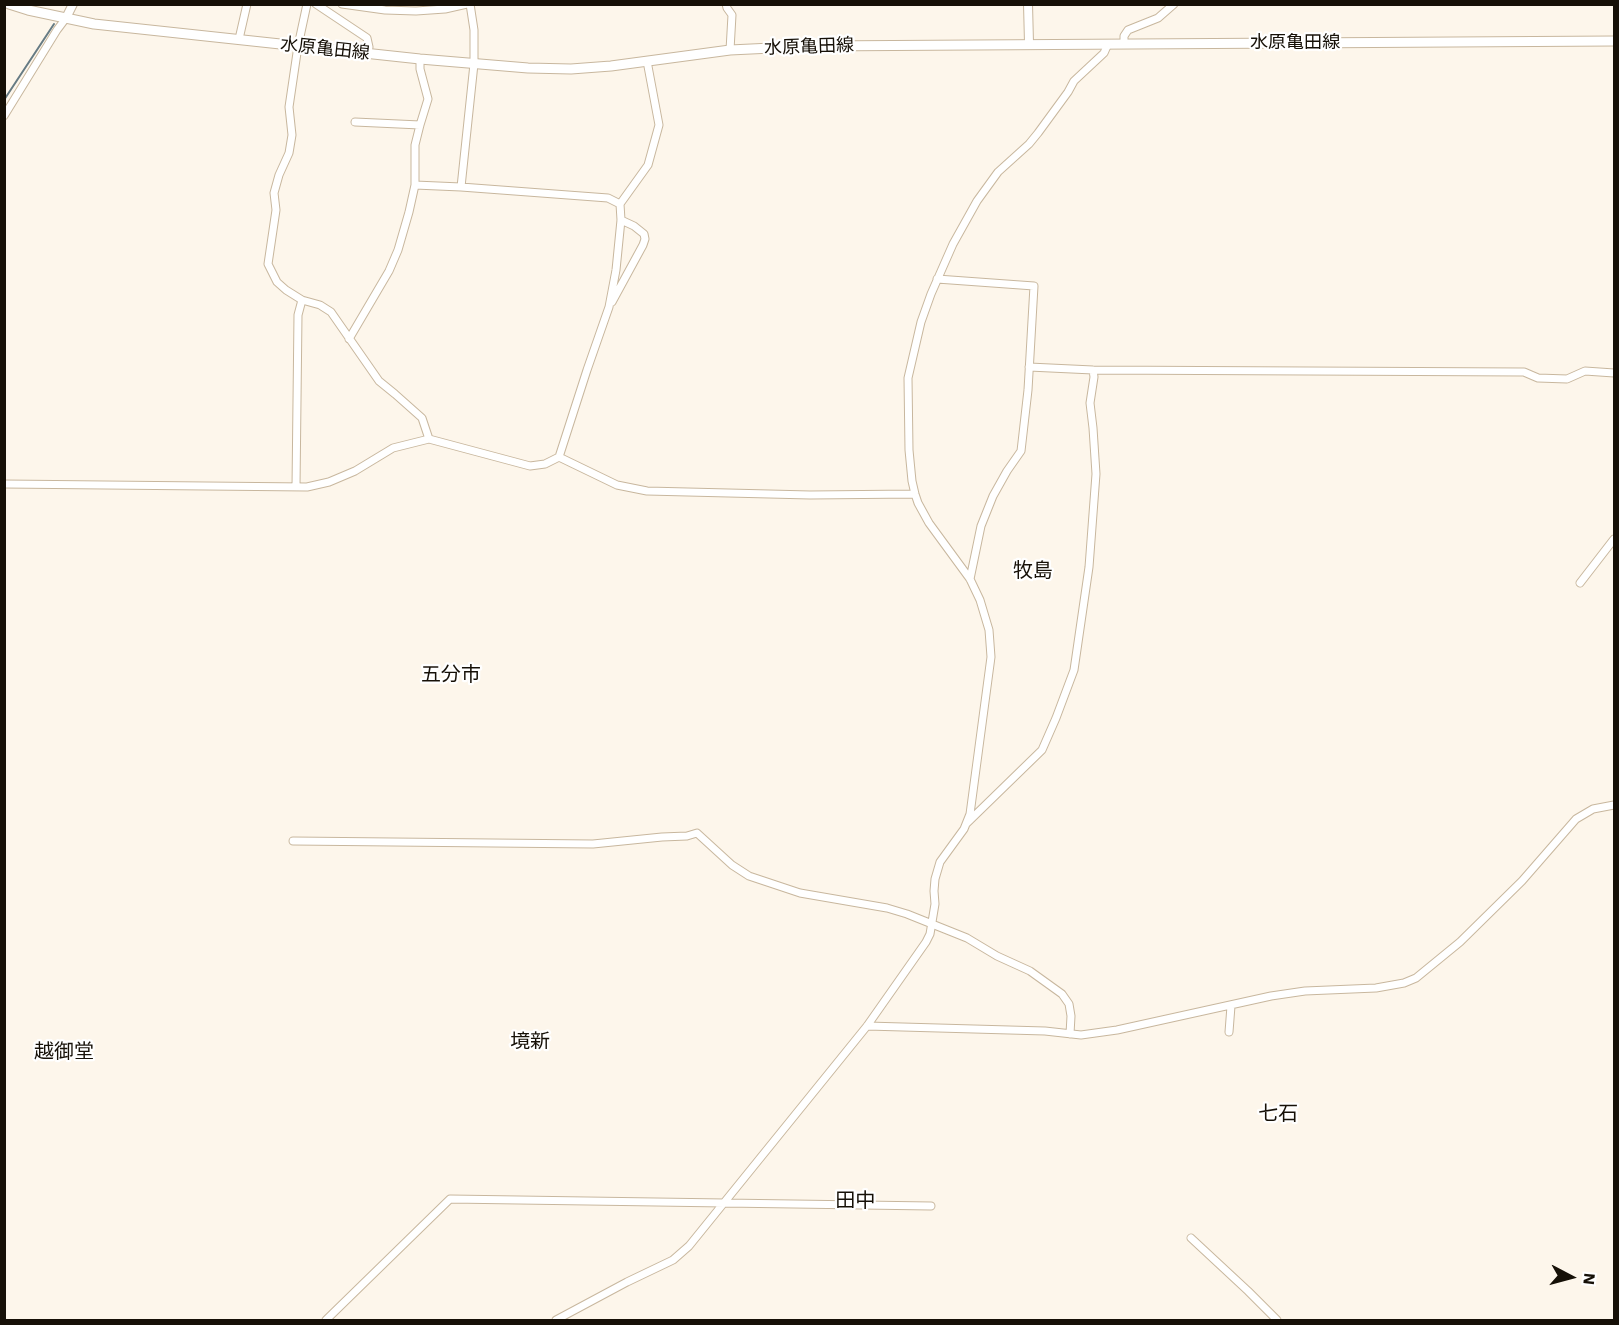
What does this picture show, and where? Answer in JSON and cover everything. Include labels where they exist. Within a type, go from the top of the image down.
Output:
[{"type":"main road","name":"水原亀田線","points":[[9,4],[94,24],[420,59],[528,68],[571,69],[730,50],[814,46],[1614,41]]},
{"type":"street","points":[[4,116],[73,4]]},
{"type":"street","points":[[239,39],[247,4]]},
{"type":"street","points":[[306,4],[289,107],[292,135],[289,153],[274,193],[276,210],[268,264],[277,282],[286,290],[302,300],[331,312],[379,381],[422,418],[429,439]]},
{"type":"street","points":[[316,4],[367,38],[368,53]]},
{"type":"street","points":[[347,5],[416,11],[445,9],[468,4],[474,30],[474,64],[461,187]]},
{"type":"street","points":[[726,4],[732,15],[730,50]]},
{"type":"street","points":[[1029,4],[1029,43]]},
{"type":"street","points":[[1124,44],[1124,36],[1128,30],[1158,18],[1174,4]]},
{"type":"street","points":[[966,825],[970,814],[990,657],[989,630],[980,600],[970,579],[929,523],[915,494],[909,450],[908,378],[921,322],[937,279],[977,201],[998,172],[1029,144],[1074,81],[1104,53],[1108,44]]},
{"type":"street","points":[[349,339],[389,271],[400,241],[415,185],[416,145],[428,99],[420,69],[420,59]]},
{"type":"street","points":[[4,492],[7,484],[307,487],[329,482],[355,471],[393,448],[429,439],[530,466],[545,464],[559,457],[609,307],[616,270],[621,220],[620,204],[648,165],[659,125],[647,61]]},
{"type":"street","points":[[355,122],[420,125]]},
{"type":"street","points":[[415,185],[608,198],[620,204]]},
{"type":"street","points":[[609,307],[645,239],[644,234],[634,226],[621,220]]},
{"type":"street","points":[[937,279],[1034,286],[1021,450],[993,496],[981,526],[970,579]]},
{"type":"street","points":[[296,487],[298,315],[302,300]]},
{"type":"street","points":[[1029,367],[1093,370],[1524,372],[1538,378],[1567,379],[1585,371],[1614,373]]},
{"type":"street","points":[[556,1320],[673,1260],[689,1246],[867,1026],[926,942],[933,923],[936,904],[935,879],[940,862],[966,825],[1042,750],[1074,670],[1089,567],[1096,474],[1089,403],[1094,377],[1093,370]]},
{"type":"street","points":[[559,457],[625,488],[647,491],[810,495],[915,494]]},
{"type":"street","points":[[1580,583],[1614,539]]},
{"type":"street","points":[[867,1026],[1045,1031],[1081,1035],[1117,1030],[1271,996],[1404,984],[1416,978],[1460,942],[1522,881],[1576,819],[1593,809],[1614,805]]},
{"type":"street","points":[[293,841],[593,844],[687,836],[697,833],[732,865],[749,876],[800,893],[887,908],[933,923],[1030,971],[1062,994],[1069,1004],[1070,1034]]},
{"type":"street","points":[[1229,1032],[1231,1005]]},
{"type":"street","points":[[326,1320],[450,1199],[931,1206]]},
{"type":"street","points":[[1191,1238],[1277,1320]]},
{"type":"waterway","points":[[4,100],[54,24]]},
{"type":"district","name":"牧島","points":[[1033,571]]},
{"type":"district","name":"五分市","points":[[451,675]]},
{"type":"district","name":"境新","points":[[530,1042]]},
{"type":"district","name":"越御堂","points":[[64,1052]]},
{"type":"district","name":"七石","points":[[1278,1114]]},
{"type":"district","name":"田中","points":[[855,1201]]}]
